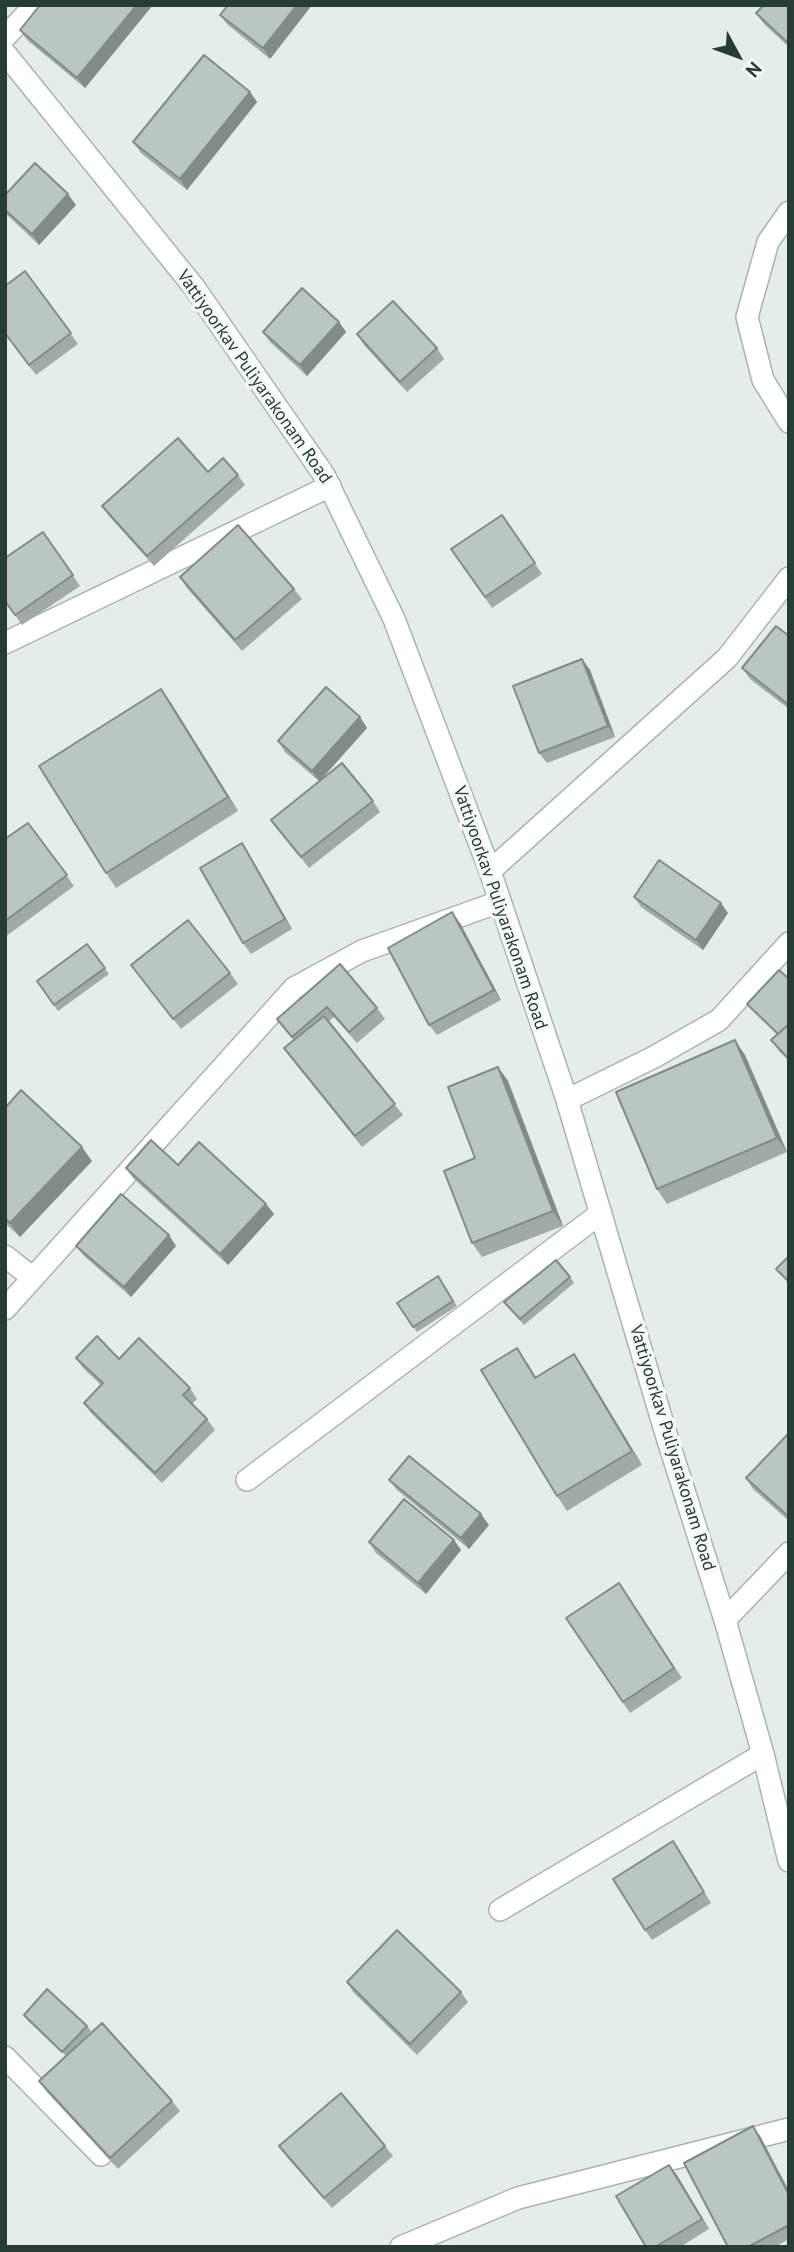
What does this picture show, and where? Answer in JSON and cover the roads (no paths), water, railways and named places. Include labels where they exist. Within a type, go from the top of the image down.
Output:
[{"type":"street","points":[[5,37],[34,5]]},
{"type":"street","name":"Vattiyoorkav Puliyarakonam Road","points":[[5,53],[194,287],[330,486],[394,619],[490,871],[567,1100],[666,1434],[725,1620],[763,1754],[789,1861]]},
{"type":"street","points":[[789,212],[768,242],[747,317],[763,380],[789,422]]},
{"type":"street","points":[[5,643],[330,486]]},
{"type":"street","points":[[490,871],[727,658],[789,578]]},
{"type":"street","points":[[5,1309],[295,988],[362,951],[499,902]]},
{"type":"street","points":[[567,1100],[654,1058],[719,1020],[789,943]]},
{"type":"street","points":[[247,1480],[601,1213]]},
{"type":"street","points":[[5,1256],[33,1278]]},
{"type":"street","points":[[725,1620],[789,1553]]},
{"type":"street","points":[[500,1909],[763,1754]]},
{"type":"street","points":[[5,2057],[100,2155]]},
{"type":"street","points":[[401,2247],[518,2198],[789,2129]]}]
